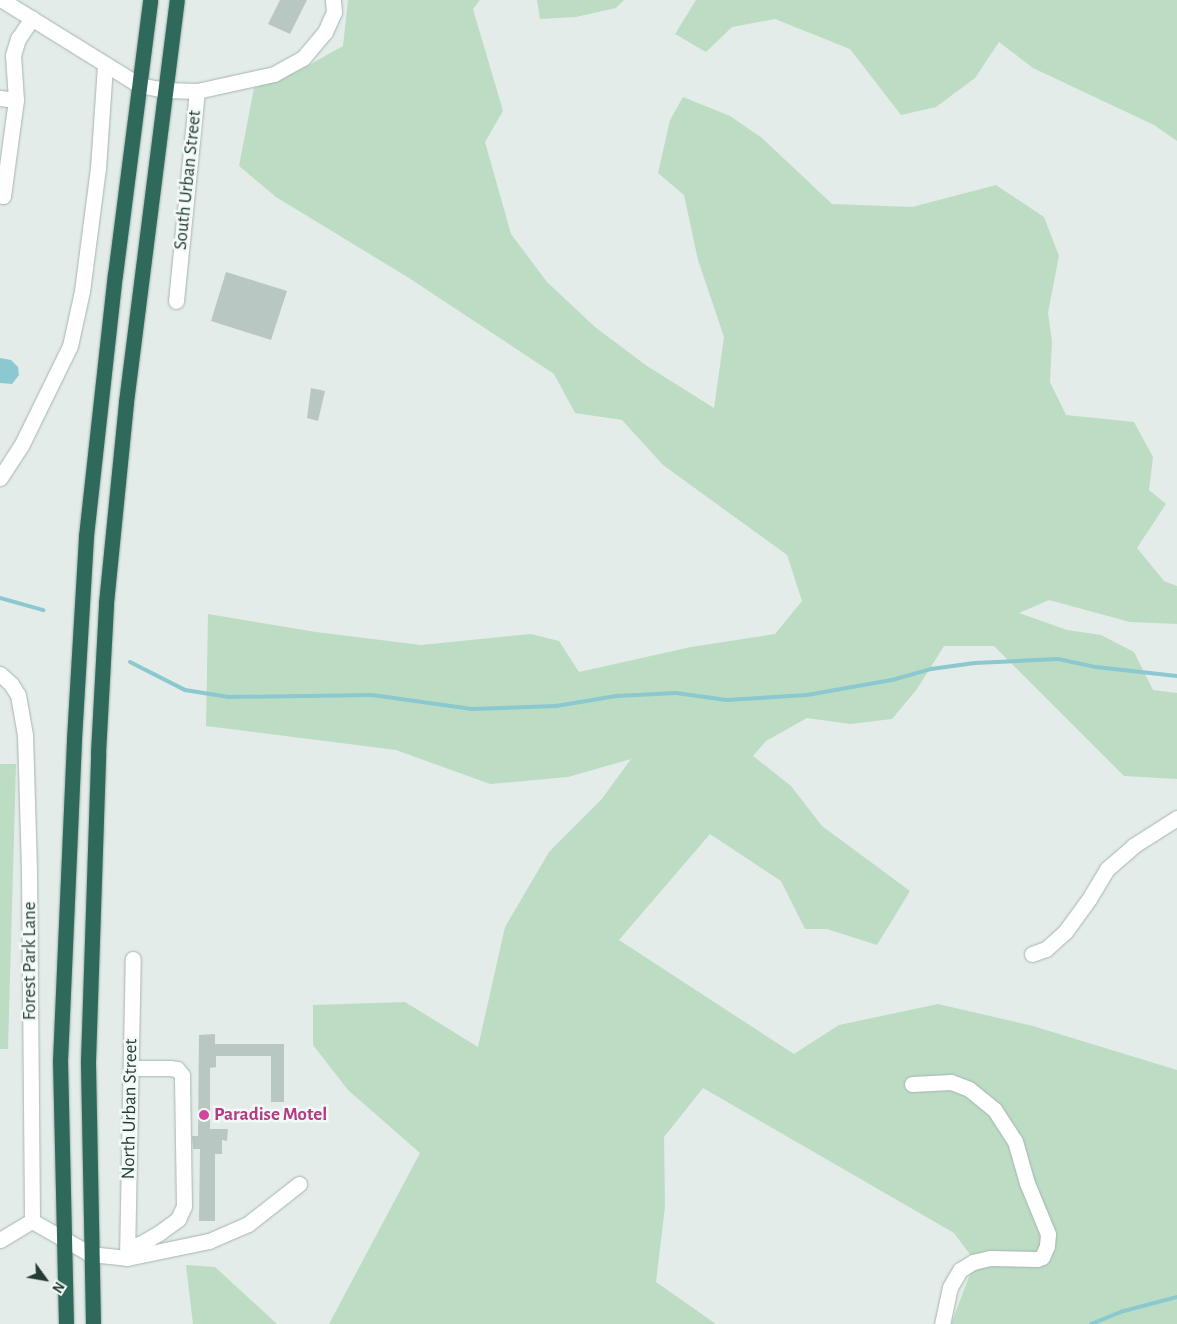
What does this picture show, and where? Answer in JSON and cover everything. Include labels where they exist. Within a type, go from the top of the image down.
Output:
[{"type":"highway","points":[[66,1324],[60,1061],[64,935],[86,536],[115,275],[150,0]]},
{"type":"highway","points":[[93,1324],[90,1254],[88,1061],[90,948],[106,612],[126,402],[177,0]]},
{"type":"street","points":[[2,0],[139,85]]},
{"type":"street","points":[[197,91],[274,74],[303,58],[325,32],[334,12],[333,0]]},
{"type":"street","points":[[0,195],[3,196],[16,100],[12,55],[18,39],[32,18]]},
{"type":"street","points":[[0,478],[21,446],[70,346],[82,291],[94,196],[105,64]]},
{"type":"street","name":"South Urban Street","points":[[139,85],[165,90],[197,91],[176,301]]},
{"type":"street","points":[[0,98],[16,100]]},
{"type":"street","name":"Forest Park Lane","points":[[0,674],[11,684],[18,695],[25,735],[30,892],[32,1221]]},
{"type":"street","points":[[1032,954],[1046,949],[1065,932],[1089,899],[1107,869],[1132,846],[1177,818]]},
{"type":"street","name":"North Urban Street","points":[[128,1252],[133,959]]},
{"type":"street","points":[[128,1252],[178,1219],[184,1206],[182,1075],[177,1069],[131,1068]]},
{"type":"street","points":[[912,1084],[951,1082],[969,1089],[994,1109],[1015,1141],[1028,1183],[1048,1234],[1047,1246],[1042,1257],[1038,1259],[990,1258],[973,1262],[960,1270],[950,1287],[942,1324]]},
{"type":"street","points":[[0,1240],[32,1221],[90,1254],[128,1252],[209,1241],[248,1224],[299,1184]]},
{"type":"green space","points":[[348,0],[480,0],[473,9],[503,111],[485,142],[511,234],[547,282],[595,327],[647,366],[714,408],[724,337],[698,260],[684,195],[658,173],[670,120],[683,97],[730,116],[762,138],[832,204],[912,207],[996,185],[1044,217],[1059,256],[1048,313],[1052,342],[1050,382],[1066,415],[1134,422],[1153,457],[1149,490],[1166,504],[1137,548],[1164,581],[1177,586],[1177,624],[1130,622],[1049,600],[1019,613],[1067,630],[1101,635],[1134,652],[1153,690],[1177,693],[1177,779],[1124,776],[994,646],[944,646],[917,689],[892,719],[850,724],[807,718],[766,741],[753,756],[791,786],[822,826],[910,891],[877,945],[827,929],[805,929],[781,881],[710,834],[619,940],[794,1054],[839,1025],[938,1004],[1033,1026],[1177,1070],[1177,1324],[951,1324],[975,1261],[954,1233],[703,1088],[664,1137],[665,1207],[656,1282],[716,1324],[329,1324],[420,1153],[348,1090],[313,1045],[313,1005],[405,1002],[478,1047],[505,927],[549,852],[601,800],[631,759],[568,777],[490,784],[396,750],[206,726],[208,614],[316,632],[421,645],[531,634],[559,641],[579,672],[691,647],[775,634],[802,601],[787,555],[663,465],[622,420],[575,413],[554,374],[409,278],[276,197],[239,166],[254,88],[300,70],[343,46]]},
{"type":"green space","points":[[537,0],[624,0],[616,8],[576,17],[540,19]]},
{"type":"green space","points":[[696,0],[1177,0],[1177,141],[1154,125],[1033,68],[999,42],[975,78],[936,107],[901,115],[850,49],[775,19],[732,27],[706,52],[675,34]]},
{"type":"green space","points":[[0,764],[16,764],[8,1049],[0,1049]]},
{"type":"green space","points":[[186,1265],[215,1267],[277,1324],[193,1324]]},
{"type":"water","points":[[0,358],[11,360],[18,367],[19,375],[12,384],[0,383]]},
{"type":"building","points":[[280,0],[307,0],[290,34],[268,24]]},
{"type":"building","points":[[226,272],[287,291],[271,340],[211,321]]},
{"type":"building","points":[[311,388],[325,391],[318,421],[307,418]]},
{"type":"building","name":"Paradise Motel","points":[[215,1034],[215,1044],[284,1044],[284,1102],[271,1102],[271,1056],[216,1056],[216,1067],[210,1068],[210,1129],[228,1129],[227,1141],[222,1140],[222,1154],[215,1154],[215,1221],[199,1221],[200,1149],[193,1149],[192,1136],[198,1136],[199,1035]]},
{"type":"waterway","points":[[0,598],[43,610]]},
{"type":"waterway","points":[[130,662],[185,690],[228,697],[372,695],[472,709],[556,706],[616,696],[676,693],[727,700],[807,695],[892,680],[931,669],[975,663],[1058,659],[1096,667],[1177,676]]},
{"type":"waterway","points":[[1091,1324],[1124,1311],[1177,1297]]},
{"type":"place","name":"Paradise Motel","points":[[204,1115]]}]
